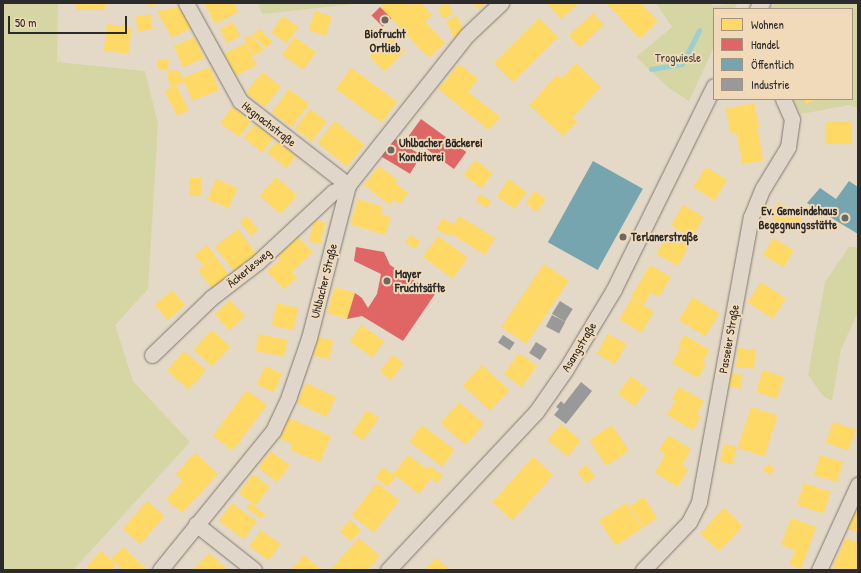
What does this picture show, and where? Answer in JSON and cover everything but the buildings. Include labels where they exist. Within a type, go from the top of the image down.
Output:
[{"type":"street","name":"Hegnachstraße","points":[[186,3],[240,101],[348,185]]},
{"type":"street","name":"Uhlbacher Straße","points":[[160,570],[273,431],[289,396],[309,338],[348,185],[467,36],[501,3]]},
{"type":"street","name":"Asangstraße","points":[[388,570],[536,412],[566,369],[638,242],[713,88]]},
{"type":"street","name":"Passeier Straße","points":[[643,570],[689,522],[699,502],[751,217],[763,188],[788,147],[792,119],[783,100]]},
{"type":"street","name":"Äckerlesweg","points":[[152,355],[212,298],[258,262],[333,192],[348,185]]},
{"type":"street","points":[[819,570],[858,485]]},
{"type":"street","points":[[196,524],[254,570]]},
{"type":"green space","points":[[3,3],[58,3],[57,62],[145,71],[158,124],[148,289],[115,325],[133,381],[190,442],[73,570],[3,570]]},
{"type":"green space","points":[[258,3],[363,3],[262,14]]},
{"type":"green space","name":"Trogwiesle","points":[[656,3],[711,3],[713,6],[738,3],[735,8],[713,8],[713,49],[689,101],[669,88],[636,57],[672,27]]},
{"type":"green space","points":[[775,3],[858,3],[858,108],[849,105],[801,114],[794,100],[853,100],[853,8],[771,8]]},
{"type":"green space","points":[[849,247],[858,247],[858,312],[841,349],[832,401],[823,396],[808,375],[825,282]]},
{"type":"waterway","points":[[651,69],[682,64],[699,30]]},
{"type":"place","name":"Biofrucht Ortlieb","points":[[385,20]]},
{"type":"place","name":"Uhlbacher Bäckerei Konditorei","points":[[391,150]]},
{"type":"place","name":"Ev. Gemeindehaus Begegnungsstätte","points":[[845,218]]},
{"type":"place","name":"Terlanerstraße","points":[[623,237]]},
{"type":"place","name":"Mayer Fruchtsäfte","points":[[387,281]]}]
